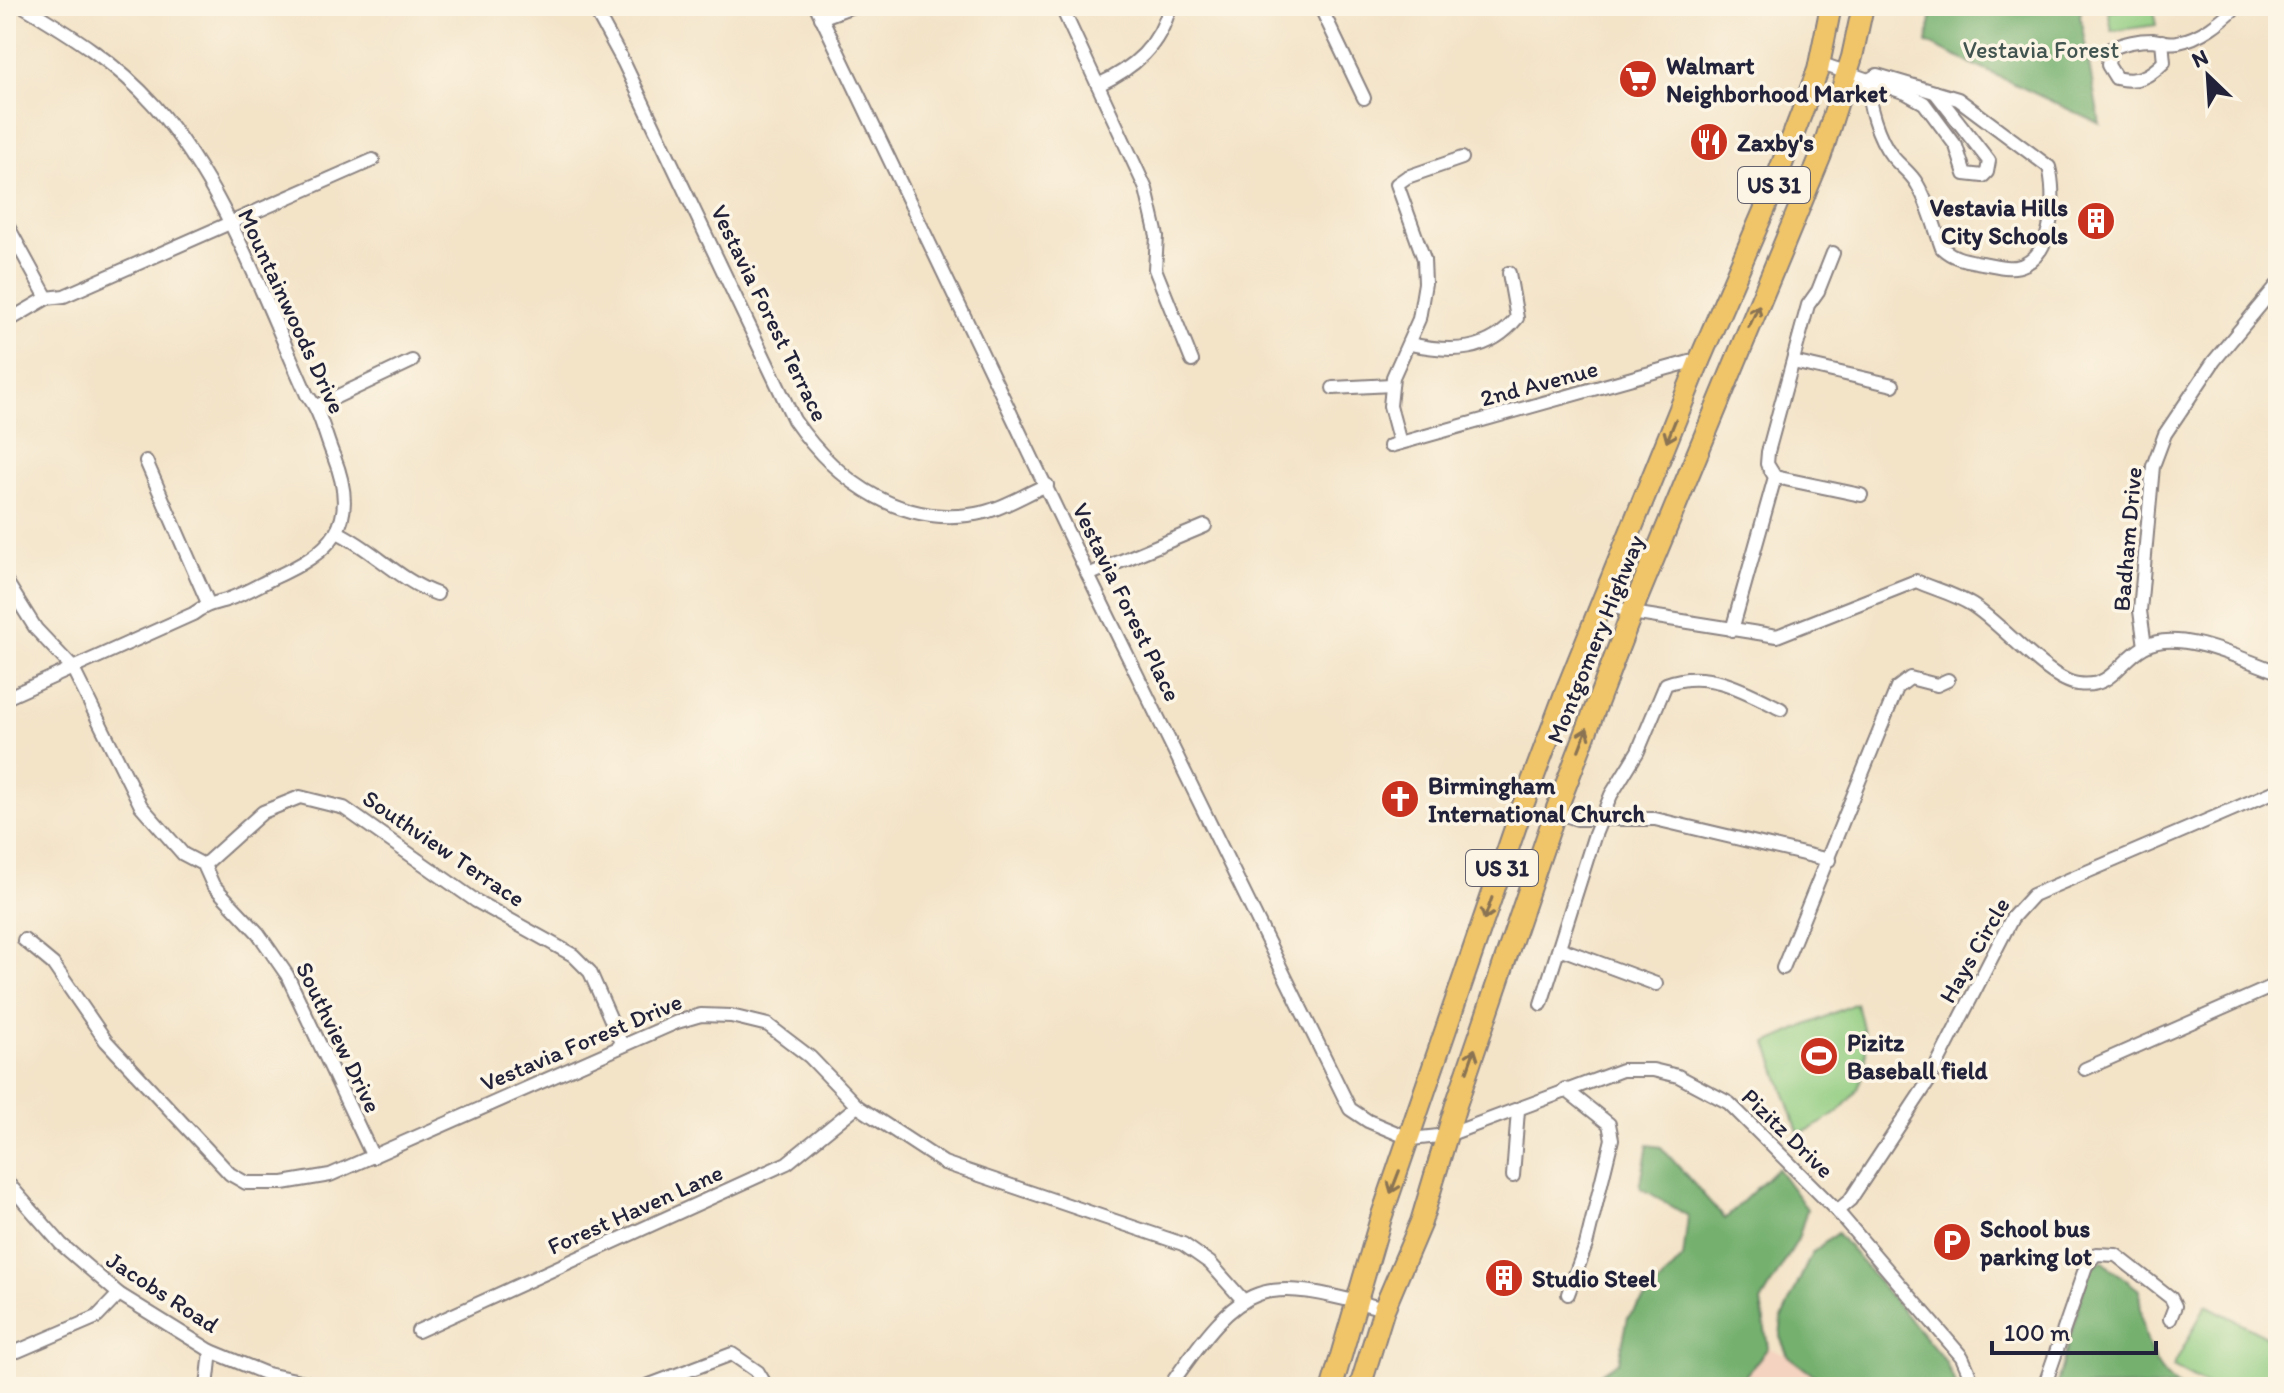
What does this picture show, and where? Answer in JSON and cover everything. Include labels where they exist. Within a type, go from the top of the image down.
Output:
[{"type":"main road","name":"Montgomery Highway","points":[[1332,1387],[1381,1218],[1411,1139],[1522,808],[1700,359],[1766,206],[1819,63],[1831,6]]},
{"type":"main road","name":"Montgomery Highway","points":[[1360,1387],[1384,1309],[1421,1222],[1555,812],[1632,613],[1821,155],[1847,74],[1863,6]]},
{"type":"main road","points":[[1700,359],[1731,369]]},
{"type":"street","name":"Mountainwoods Drive","points":[[23,6],[84,42],[153,104],[191,153],[229,225],[307,395],[317,406],[319,420],[344,483],[339,533]]},
{"type":"street","name":"Vestavia Forest Terrace","points":[[593,6],[624,63],[794,420],[815,450],[841,475],[881,501],[906,510],[944,516],[986,512],[1047,485]]},
{"type":"street","points":[[819,12],[853,6]]},
{"type":"street","points":[[1061,6],[1146,189],[1157,236],[1155,269],[1192,361]]},
{"type":"street","points":[[1098,85],[1126,72],[1155,44],[1170,6]]},
{"type":"street","points":[[1320,6],[1364,98]]},
{"type":"street","points":[[2162,41],[2164,62],[2151,75],[2132,82],[2116,78],[2108,65],[2110,49],[2131,40],[2162,41],[2177,42],[2215,26],[2237,6]]},
{"type":"street","name":"Vestavia Forest Place","points":[[819,12],[1088,575],[1350,1109],[1368,1121],[1411,1139],[1448,1135]]},
{"type":"street","points":[[1819,63],[1906,93],[1924,103],[1956,146],[1965,174],[1983,176],[1989,161],[1933,90]]},
{"type":"street","points":[[1877,75],[1958,99],[2049,167],[2053,182],[2047,237],[2034,257],[2023,265],[2008,267],[1961,259],[1942,248],[1928,202],[1884,140],[1867,98],[1867,81],[1877,75]]},
{"type":"street","points":[[1333,388],[1392,385],[1419,319],[1425,283],[1424,259],[1397,184],[1407,177],[1462,158]]},
{"type":"street","points":[[6,322],[47,298],[64,296],[373,160]]},
{"type":"street","points":[[6,223],[47,298]]},
{"type":"street","points":[[1833,253],[1818,291],[1808,305],[1767,464],[1775,477],[1861,495]]},
{"type":"street","points":[[1410,344],[1438,350],[1469,349],[1492,342],[1504,334],[1517,318],[1509,273]]},
{"type":"street","name":"Badham Drive","points":[[2145,646],[2140,611],[2148,492],[2161,445],[2214,361],[2278,284]]},
{"type":"street","name":"2nd Avenue","points":[[1392,385],[1390,406],[1395,444],[1568,399],[1700,359]]},
{"type":"street","points":[[317,406],[412,361]]},
{"type":"street","points":[[1793,362],[1893,385]]},
{"type":"street","points":[[146,461],[208,603]]},
{"type":"street","points":[[1732,630],[1775,477]]},
{"type":"street","points":[[1088,575],[1205,526]]},
{"type":"street","points":[[6,698],[193,614],[208,603],[225,600],[289,571],[321,552],[339,533],[358,542],[417,587],[437,594]]},
{"type":"street","name":"Southview Drive","points":[[6,581],[36,629],[72,667],[141,806],[183,854],[204,865],[213,885],[258,933],[287,975],[373,1157]]},
{"type":"street","points":[[1603,602],[1632,613],[1777,636],[1916,581],[1970,603],[2015,637],[2050,671],[2075,684],[2093,685],[2109,680],[2145,646],[2188,640],[2278,672]]},
{"type":"street","points":[[1783,968],[1897,688],[1910,678],[1937,685],[1948,680]]},
{"type":"street","points":[[1541,1004],[1601,819],[1638,751],[1666,684],[1676,680],[1719,679],[1781,709]]},
{"type":"street","name":"Hays Circle","points":[[1837,1211],[1850,1200],[1928,1082],[2012,918],[2033,895],[2278,790]]},
{"type":"street","name":"Southview Terrace","points":[[204,865],[263,812],[300,797],[344,808],[476,901],[573,955],[590,972],[622,1045]]},
{"type":"street","points":[[1555,812],[1577,819],[1655,819],[1829,860]]},
{"type":"street","name":"Vestavia Forest Drive","points":[[24,940],[53,964],[106,1041],[230,1174],[246,1183],[283,1183],[330,1175],[622,1045],[701,1015],[748,1018],[768,1025],[788,1038],[857,1106],[944,1163],[1183,1244],[1210,1263],[1242,1299]]},
{"type":"street","points":[[1559,948],[1656,984]]},
{"type":"street","points":[[2085,1069],[2278,984]]},
{"type":"street","name":"Pizitz Drive","points":[[1448,1135],[1622,1070],[1653,1070],[1678,1076],[1729,1103],[1837,1211],[1962,1357],[1975,1387]]},
{"type":"street","points":[[1565,1089],[1609,1124],[1612,1139],[1586,1245],[1568,1294]]},
{"type":"street","name":"Forest Haven Lane","points":[[418,1331],[787,1163],[857,1106]]},
{"type":"street","points":[[1513,1176],[1518,1110]]},
{"type":"street","name":"Jacobs Road","points":[[6,1181],[61,1244],[119,1294],[211,1351],[267,1374],[324,1386]]},
{"type":"street","points":[[2044,1387],[2086,1266],[2096,1254],[2116,1255],[2171,1298],[2175,1306],[2170,1319]]},
{"type":"street","points":[[1169,1387],[1242,1299],[1276,1288],[1309,1290],[1384,1309]]},
{"type":"street","points":[[6,1352],[18,1351],[97,1317],[119,1294]]},
{"type":"street","points":[[207,1387],[211,1351]]},
{"type":"street","points":[[644,1387],[732,1354],[758,1372],[767,1387]]},
{"type":"shaded area","points":[[1768,1348],[1788,1356],[1829,1387],[1736,1387]]},
{"type":"green space","name":"Vestavia Forest","points":[[1933,6],[2082,6],[2080,16],[2100,124],[1927,43]]},
{"type":"green space","points":[[2153,6],[2157,25],[2112,31],[2108,10]]},
{"type":"green space","name":"Pizitz Baseball field","points":[[1856,1003],[1866,1048],[1860,1083],[1852,1098],[1839,1111],[1799,1134],[1767,1043]]},
{"type":"green space","points":[[1648,1145],[1661,1147],[1725,1219],[1777,1168],[1807,1209],[1798,1239],[1761,1302],[1768,1348],[1736,1387],[1581,1387],[1619,1361],[1628,1317],[1683,1258],[1688,1216],[1640,1187]]},
{"type":"green space","points":[[1837,1233],[1945,1361],[1957,1387],[1829,1387],[1788,1356],[1780,1337],[1782,1318],[1812,1253]]},
{"type":"green space","points":[[2102,1261],[2139,1290],[2142,1318],[2153,1357],[2168,1378],[2179,1387],[2056,1387],[2090,1267]]},
{"type":"green space","points":[[2206,1305],[2278,1342],[2278,1387],[2211,1387],[2173,1367]]},
{"type":"place","name":"Walmart Neighborhood Market","points":[[1638,79]]},
{"type":"place","name":"Zaxby's","points":[[1709,142]]},
{"type":"place","name":"Vestavia Hills City Schools","points":[[2096,221]]},
{"type":"place","name":"Birmingham International Church","points":[[1400,799]]},
{"type":"place","name":"Pizitz Baseball field","points":[[1819,1056]]},
{"type":"place","name":"School bus parking lot","points":[[1952,1242]]},
{"type":"place","name":"Studio Steel","points":[[1504,1278]]}]
